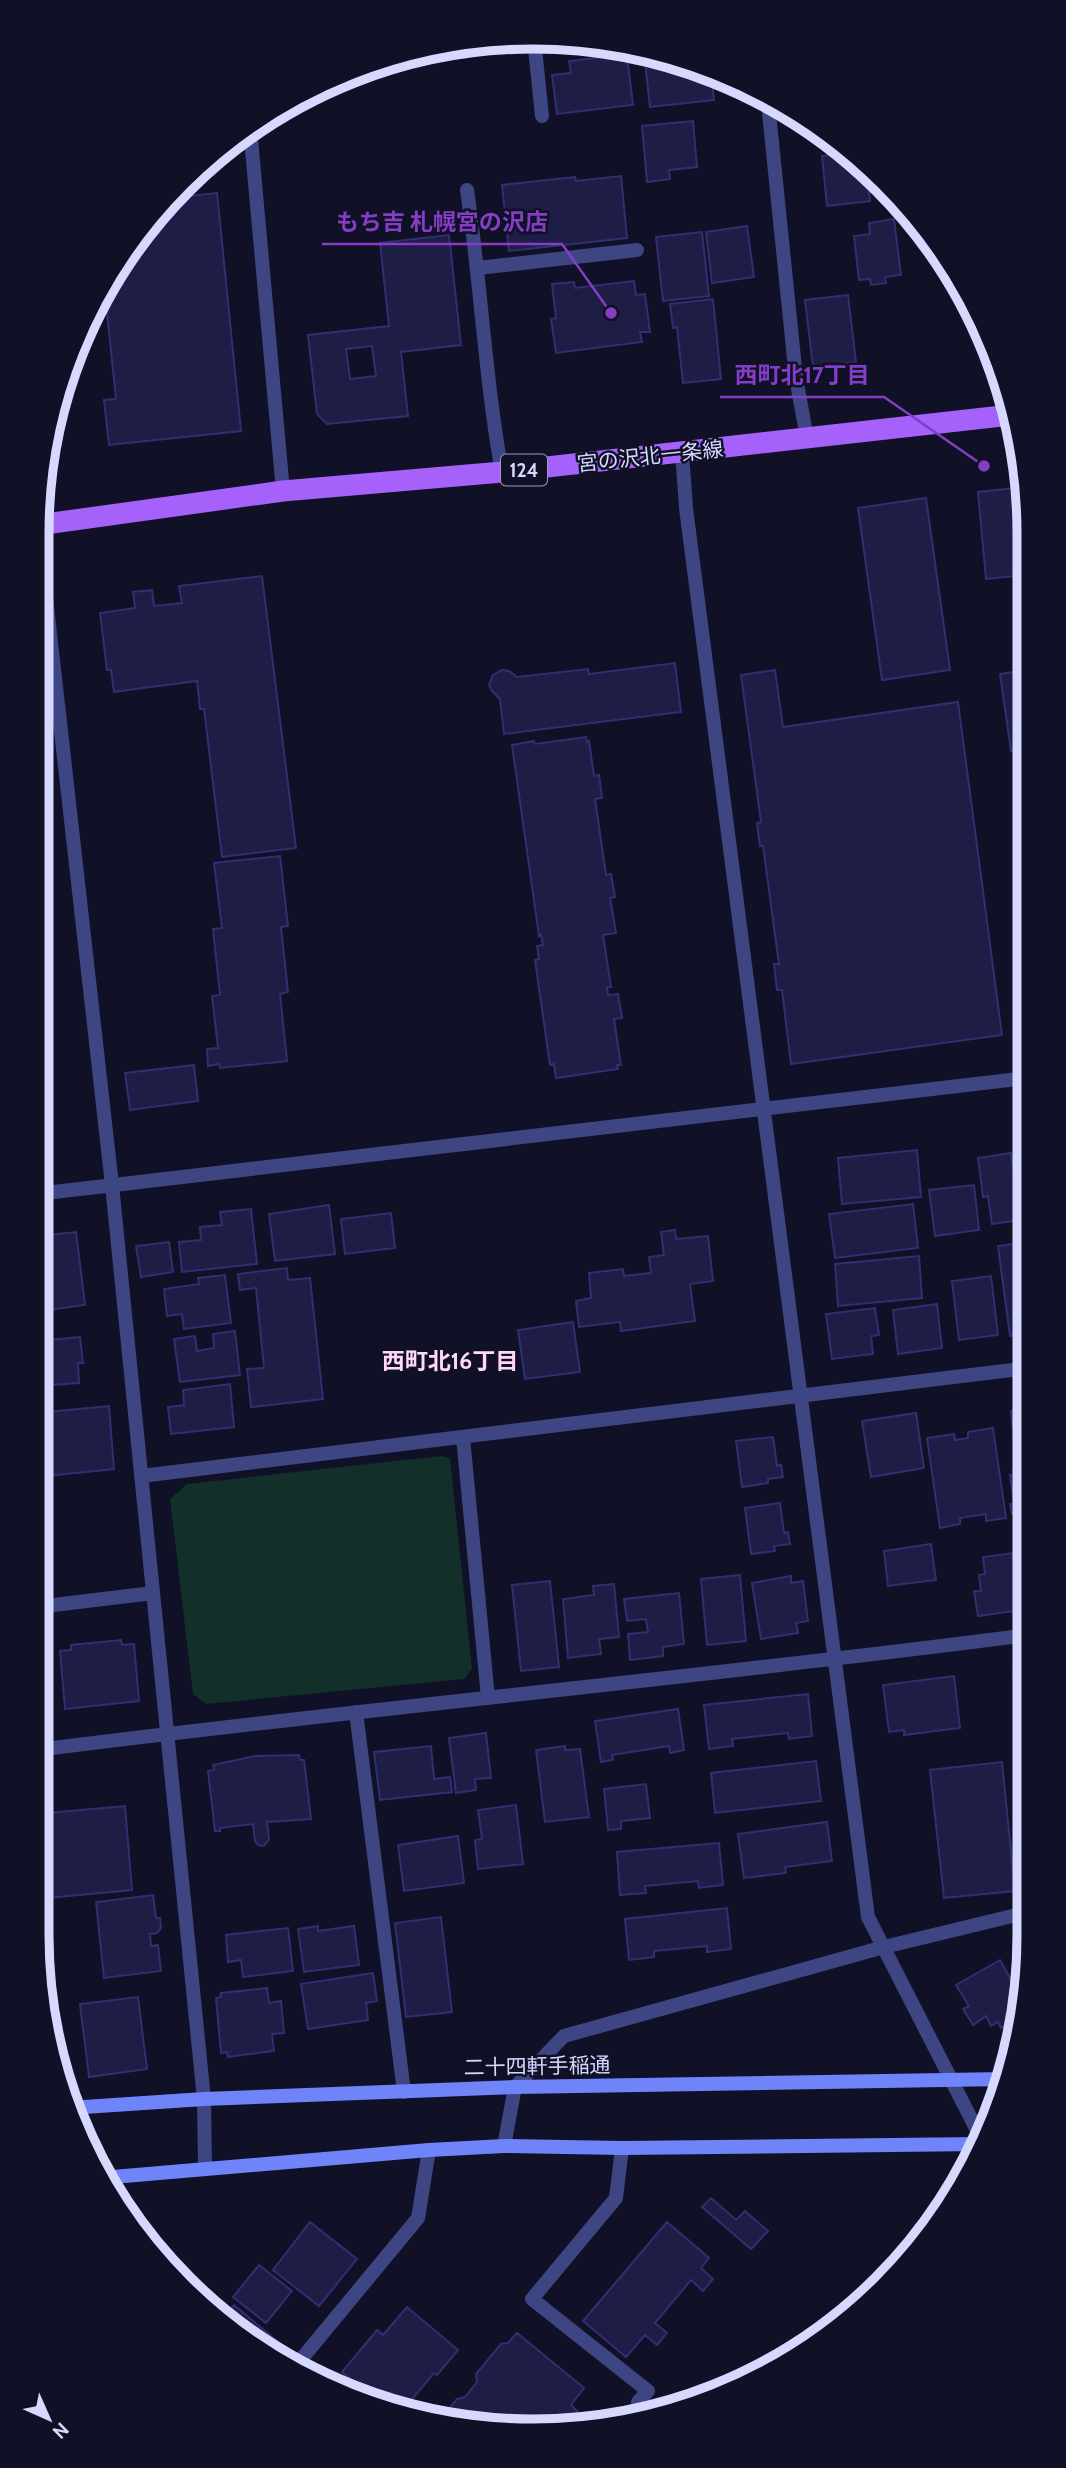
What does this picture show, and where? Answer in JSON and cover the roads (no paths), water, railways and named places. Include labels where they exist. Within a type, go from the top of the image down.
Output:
[{"type":"main road","name":"宮の沢北一条線","points":[[49,523],[283,491],[502,472],[1003,416]]},
{"type":"street","points":[[535,49],[542,116]]},
{"type":"street","points":[[769,111],[796,378],[807,438]]},
{"type":"street","points":[[251,140],[283,491]]},
{"type":"street","points":[[467,190],[478,268],[490,407],[502,472]]},
{"type":"street","points":[[478,268],[636,250]]},
{"type":"street","points":[[682,452],[686,508],[868,1917],[975,2130]]},
{"type":"street","points":[[49,624],[112,1185],[204,2099],[205,2168]]},
{"type":"street","points":[[49,1193],[1017,1079]]},
{"type":"street","points":[[141,1476],[1017,1369]]},
{"type":"street","points":[[463,1437],[488,1698]]},
{"type":"street","points":[[49,1606],[153,1593]]},
{"type":"street","points":[[49,1748],[835,1660],[1017,1636]]},
{"type":"street","points":[[356,1712],[404,2092]]},
{"type":"street","points":[[504,2146],[515,2087],[564,2036],[884,1947],[1017,1915]]},
{"type":"street","name":"二十四軒手稲通","points":[[81,2107],[204,2099],[515,2087],[995,2079]]},
{"type":"street","points":[[114,2177],[504,2146],[622,2148],[970,2142]]},
{"type":"street","points":[[622,2148],[616,2198],[532,2299],[648,2391],[638,2402],[643,2406]]},
{"type":"street","points":[[301,2359],[418,2218],[429,2150]]},
{"type":"place","name":"もち吉 札幌宮の沢店","points":[[611,313]]},
{"type":"place","name":"西町北17丁目","points":[[984,466]]},
{"type":"district","name":"西町北16丁目","points":[[450,1361]]}]
